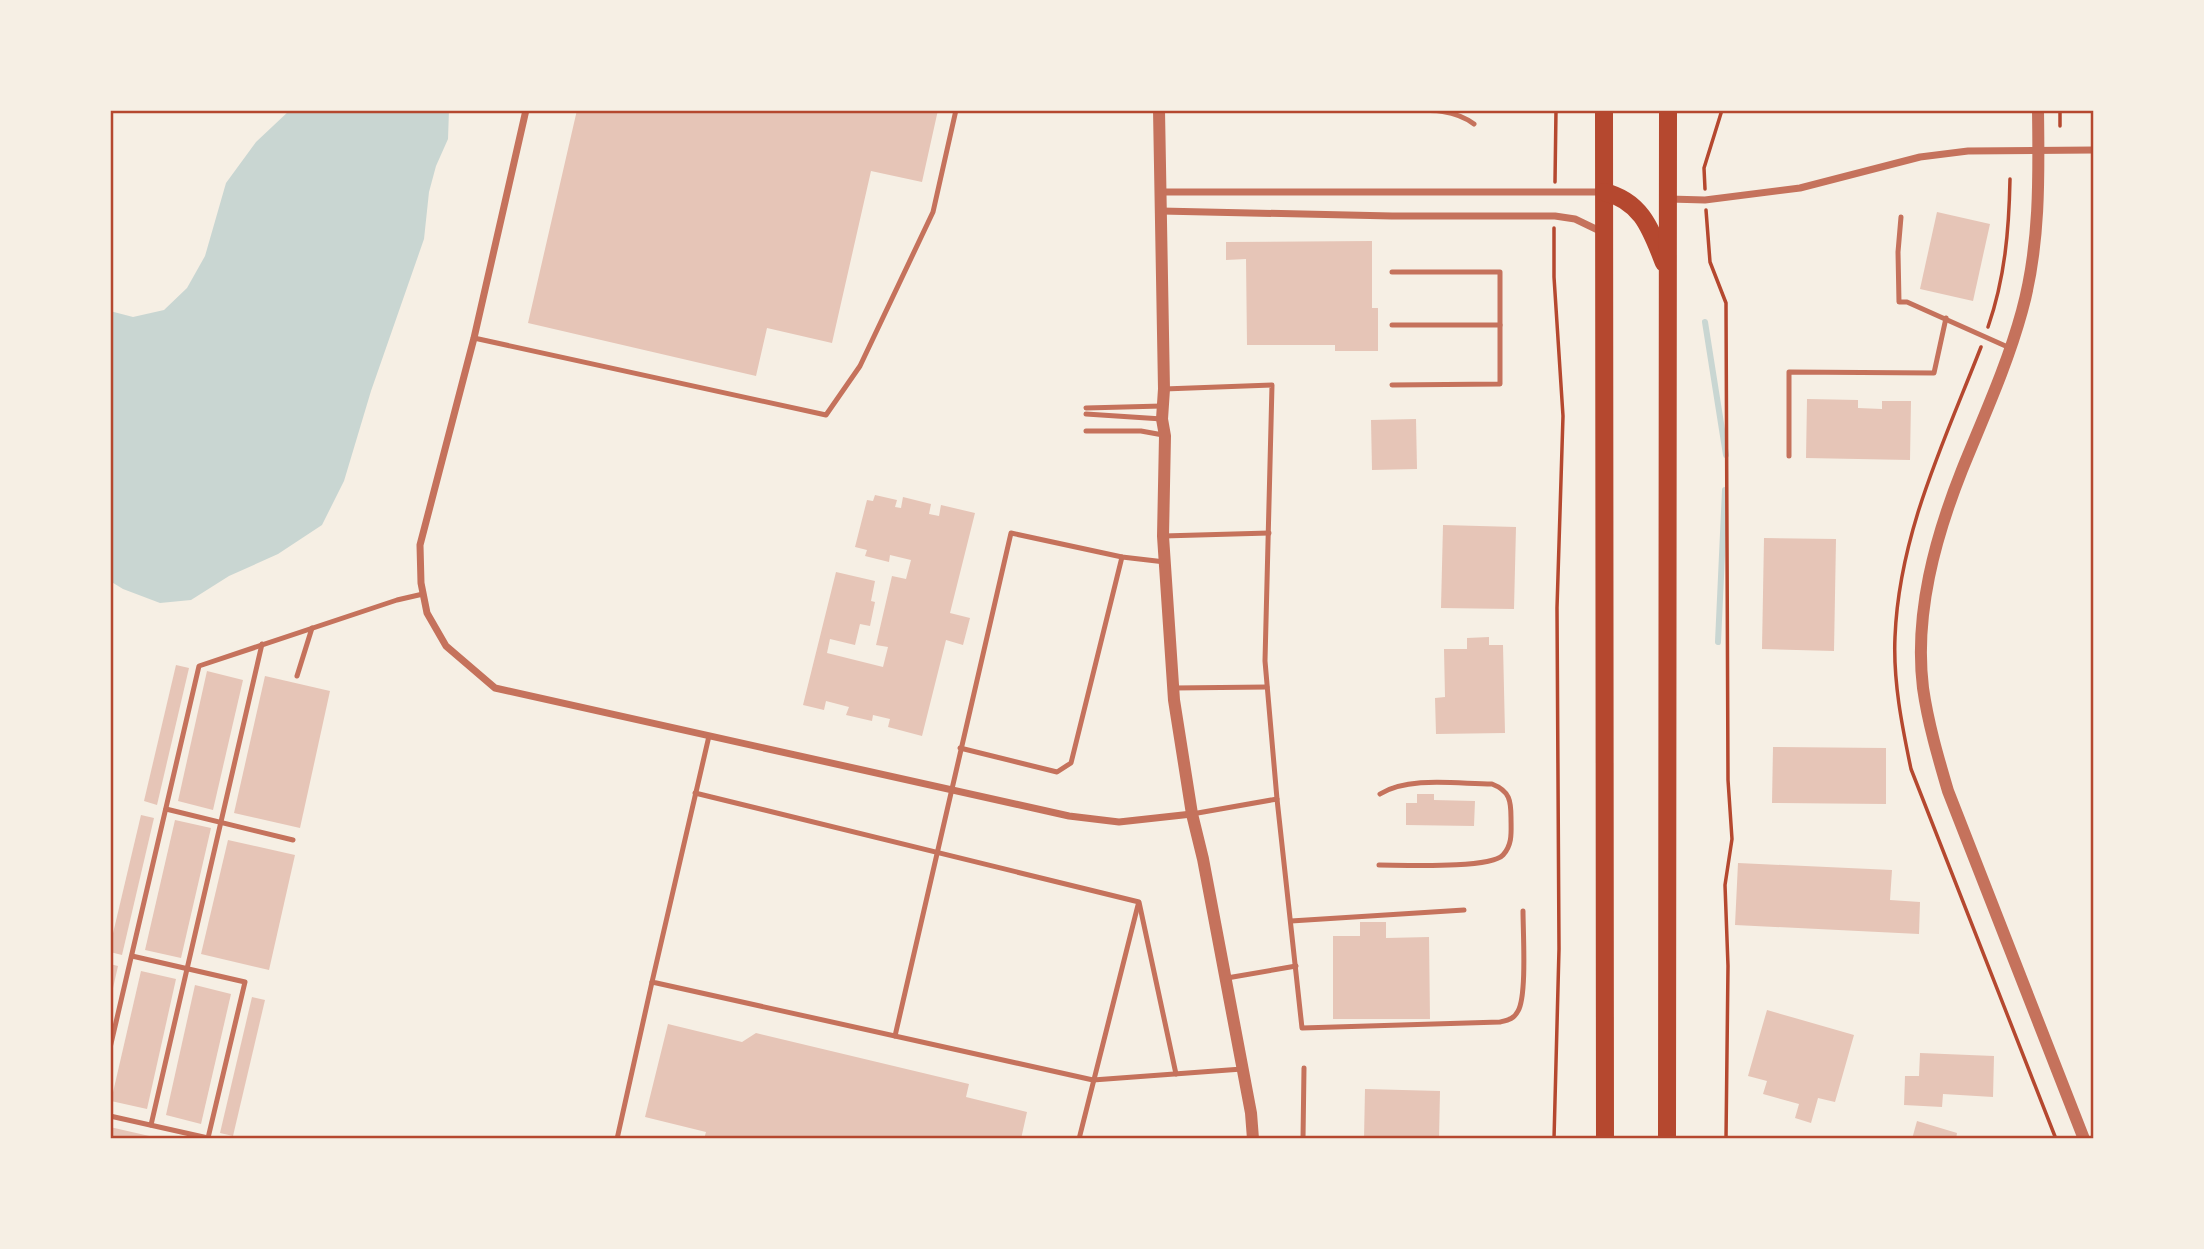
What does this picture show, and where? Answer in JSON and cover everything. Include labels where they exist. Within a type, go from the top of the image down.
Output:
[{"type":"main road","points":[[1604,110],[1605,1139]]},
{"type":"main road","points":[[1667,1139],[1668,110]]},
{"type":"main road","points":[[1604,192],[1620,196],[1642,216],[1667,272]]},
{"type":"street","points":[[526,110],[474,338],[420,545],[423,594],[427,612],[446,646],[495,688],[950,790],[1097,820],[1119,822],[1192,814]]},
{"type":"street","points":[[1159,110],[1164,389],[1162,413],[1165,436],[1163,536],[1174,688],[1192,814],[1226,978],[1253,1139]]},
{"type":"street","points":[[2038,110],[2036,238],[2030,276],[2010,348],[1944,517],[1934,555],[1923,619],[1923,686],[1935,749],[1948,791],[2084,1139]]},
{"type":"street","points":[[1668,199],[1705,200],[1800,188],[1920,157],[1968,151],[2094,150]]},
{"type":"street","points":[[1160,192],[1604,192]]},
{"type":"street","points":[[1161,211],[1555,216],[1575,219],[1604,233]]},
{"type":"lane","points":[[474,338],[827,415],[860,366],[933,212],[956,110]]},
{"type":"lane","points":[[1390,110],[1451,111],[1474,124]]},
{"type":"lane","points":[[1901,217],[1898,252],[1899,302],[1907,302],[1946,318],[2010,348]]},
{"type":"lane","points":[[1392,272],[1500,272],[1500,384],[1392,385]]},
{"type":"lane","points":[[1789,456],[1789,372],[1934,373],[1946,318]]},
{"type":"lane","points":[[1392,324],[1500,324]]},
{"type":"lane","points":[[1164,389],[1272,385],[1265,661],[1302,1028],[1500,1022],[1513,1018],[1521,1008],[1523,911]]},
{"type":"lane","points":[[1162,413],[1086,411],[1162,413]]},
{"type":"lane","points":[[1086,431],[1141,432],[1165,436]]},
{"type":"lane","points":[[895,1036],[1011,533],[1165,562]]},
{"type":"lane","points":[[1163,536],[1269,533]]},
{"type":"lane","points":[[960,748],[1057,772],[1071,763],[1122,556]]},
{"type":"lane","points":[[110,1048],[199,666],[423,594]]},
{"type":"lane","points":[[298,676],[312,628]]},
{"type":"lane","points":[[151,1125],[262,644]]},
{"type":"lane","points":[[1174,688],[1267,687]]},
{"type":"lane","points":[[617,1139],[709,736]]},
{"type":"lane","points":[[1379,865],[1475,864],[1495,861],[1502,857],[1511,839],[1511,801],[1503,790],[1492,784],[1409,784],[1388,789],[1380,794]]},
{"type":"lane","points":[[695,793],[1139,902]]},
{"type":"lane","points":[[1192,814],[1277,799]]},
{"type":"lane","points":[[166,809],[293,840]]},
{"type":"lane","points":[[1139,902],[1176,1074]]},
{"type":"lane","points":[[1079,1139],[1139,902]]},
{"type":"lane","points":[[1292,921],[1464,910]]},
{"type":"lane","points":[[110,1116],[208,1138],[245,982],[132,956]]},
{"type":"lane","points":[[1226,978],[1296,966]]},
{"type":"lane","points":[[652,982],[1093,1080],[1242,1069]]},
{"type":"lane","points":[[1303,1139],[1304,1068]]},
{"type":"path","points":[[1555,191],[1556,110]]},
{"type":"path","points":[[1722,110],[1704,168],[1710,262],[1726,303],[1728,780],[1732,839],[1725,885],[1728,966],[1726,1139]]},
{"type":"path","points":[[2060,110],[2060,126]]},
{"type":"path","points":[[2010,178],[2010,230],[1997,302],[1924,492],[1906,554],[1895,638],[1901,718],[1911,769],[2056,1139]]},
{"type":"path","points":[[1555,216],[1554,277],[1563,416],[1558,608],[1559,949],[1555,1139]]},
{"type":"shaded area","points":[[290,110],[449,110],[448,139],[436,166],[429,192],[424,239],[371,391],[344,481],[322,525],[278,554],[229,576],[191,600],[160,603],[110,581],[110,311],[133,317],[164,310],[187,288],[205,256],[226,183],[256,142]]},
{"type":"building","points":[[577,110],[938,110],[922,182],[871,171],[832,343],[767,328],[756,376],[528,323]]},
{"type":"building","points":[[1937,212],[1990,224],[1973,301],[1920,289]]},
{"type":"building","points":[[1372,241],[1372,308],[1378,308],[1378,351],[1335,351],[1335,345],[1247,345],[1246,259],[1226,260],[1226,242]]},
{"type":"building","points":[[1807,399],[1858,400],[1858,408],[1882,409],[1882,401],[1911,401],[1910,460],[1806,458]]},
{"type":"building","points":[[1416,419],[1417,469],[1372,470],[1371,420]]},
{"type":"building","points":[[875,495],[897,500],[895,507],[901,508],[903,497],[931,504],[929,514],[939,516],[941,505],[975,513],[950,613],[970,618],[963,645],[946,640],[922,736],[888,727],[890,719],[873,715],[872,721],[846,715],[849,707],[826,701],[824,710],[803,705],[836,572],[875,581],[871,601],[875,602],[870,626],[860,624],[855,645],[830,639],[827,653],[883,667],[888,647],[876,645],[892,576],[906,579],[911,560],[890,555],[889,562],[865,556],[867,550],[855,547],[867,500],[873,501]]},
{"type":"building","points":[[1443,525],[1516,527],[1514,609],[1441,608]]},
{"type":"building","points":[[1764,538],[1836,539],[1834,651],[1762,649]]},
{"type":"building","points":[[1489,637],[1489,645],[1503,645],[1505,733],[1436,734],[1435,698],[1445,697],[1444,649],[1467,649],[1467,638]]},
{"type":"building","points":[[176,665],[189,668],[157,805],[144,801]]},
{"type":"building","points":[[207,671],[243,680],[213,810],[178,801]]},
{"type":"building","points":[[265,676],[330,691],[300,828],[234,813]]},
{"type":"building","points":[[1773,747],[1886,748],[1886,804],[1772,803]]},
{"type":"building","points":[[1417,794],[1434,794],[1434,800],[1475,801],[1474,826],[1406,825],[1406,803],[1417,803]]},
{"type":"building","points":[[141,815],[154,818],[122,955],[110,952],[110,946]]},
{"type":"building","points":[[175,820],[211,828],[181,958],[145,950]]},
{"type":"building","points":[[228,840],[295,855],[269,970],[201,954]]},
{"type":"building","points":[[1738,863],[1892,870],[1890,900],[1920,902],[1919,934],[1735,925]]},
{"type":"building","points":[[1360,922],[1386,922],[1386,938],[1429,937],[1430,1019],[1333,1019],[1333,936],[1360,936]]},
{"type":"building","points":[[110,964],[118,966],[111,997],[110,997]]},
{"type":"building","points":[[141,971],[176,979],[147,1109],[111,1101]]},
{"type":"building","points":[[195,985],[231,994],[201,1124],[166,1115]]},
{"type":"building","points":[[252,997],[265,1000],[233,1136],[220,1133]]},
{"type":"building","points":[[1767,1010],[1854,1035],[1835,1102],[1818,1098],[1811,1123],[1795,1118],[1799,1104],[1763,1094],[1767,1081],[1748,1076]]},
{"type":"building","points":[[668,1024],[742,1042],[756,1033],[969,1084],[966,1097],[1027,1112],[1021,1139],[704,1139],[706,1132],[645,1117]]},
{"type":"building","points":[[1920,1053],[1994,1056],[1993,1097],[1943,1094],[1942,1107],[1904,1105],[1905,1076],[1919,1076]]},
{"type":"building","points":[[1365,1089],[1440,1091],[1439,1139],[1364,1139]]},
{"type":"building","points":[[1917,1121],[1957,1133],[1956,1139],[1912,1139]]},
{"type":"building","points":[[110,1127],[158,1138],[158,1139],[110,1139]]},
{"type":"waterway","points":[[1705,322],[1726,455]]},
{"type":"waterway","points":[[1718,642],[1725,490]]}]
